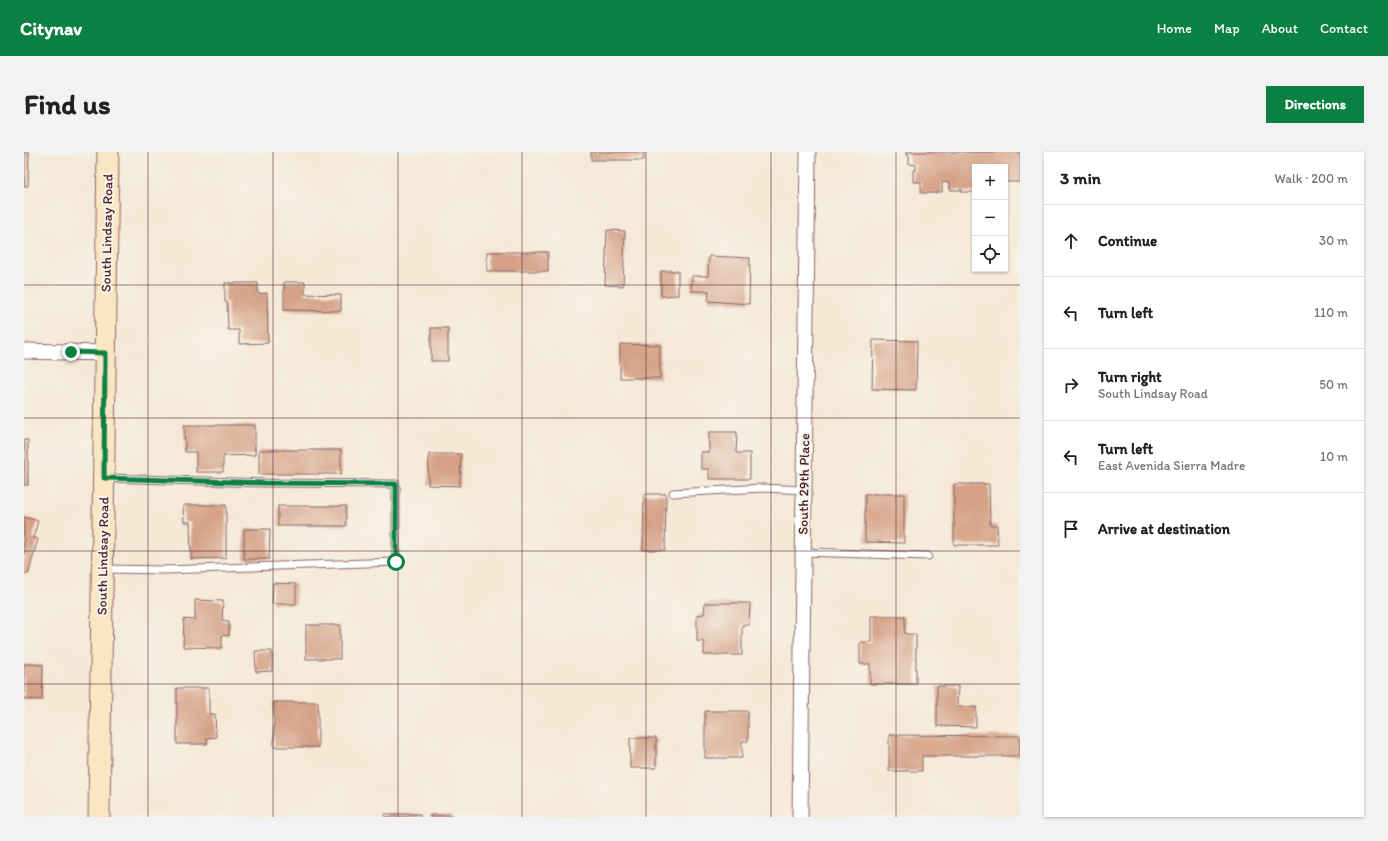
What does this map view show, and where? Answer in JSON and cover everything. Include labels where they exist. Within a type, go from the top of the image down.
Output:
[{"type":"main road","name":"South Lindsay Road","points":[[99,817],[108,152]]},
{"type":"street","name":"South 29th Place","points":[[800,817],[808,152]]},
{"type":"street","points":[[24,351],[105,353]]},
{"type":"lane","points":[[102,569],[165,570],[396,562],[396,484],[265,483],[104,478]]},
{"type":"lane","points":[[673,493],[763,488],[804,490]]},
{"type":"lane","points":[[803,552],[928,556]]},
{"type":"building","points":[[24,152],[29,152],[28,186],[24,186]]},
{"type":"building","points":[[591,152],[644,152],[644,160],[591,160]]},
{"type":"building","points":[[906,152],[1020,152],[1020,182],[1008,182],[1008,164],[972,164],[972,192],[950,190],[950,183],[942,182],[942,192],[921,193],[921,182],[913,182],[913,170],[916,170],[916,165],[909,164],[909,155],[906,155]]},
{"type":"building","points":[[607,230],[625,231],[623,286],[605,285]]},
{"type":"building","points":[[487,252],[548,252],[548,271],[487,271]]},
{"type":"building","points":[[709,256],[750,258],[749,304],[708,301],[709,291],[691,291],[692,276],[708,276]]},
{"type":"building","points":[[661,271],[678,271],[678,295],[661,296]]},
{"type":"building","points":[[284,282],[305,282],[305,294],[341,295],[341,311],[284,310]]},
{"type":"building","points":[[225,283],[258,283],[258,294],[267,293],[268,343],[239,344],[239,330],[228,330],[227,302],[225,302]]},
{"type":"building","points":[[431,328],[448,328],[448,361],[431,361]]},
{"type":"building","points":[[873,340],[917,341],[916,390],[872,389]]},
{"type":"building","points":[[620,344],[660,345],[660,378],[620,378]]},
{"type":"building","points":[[184,425],[255,425],[255,455],[223,456],[223,472],[196,472],[196,452],[185,452]]},
{"type":"building","points":[[709,432],[737,432],[736,453],[750,453],[750,479],[709,479],[709,469],[701,469],[701,452],[709,452]]},
{"type":"building","points":[[24,440],[28,440],[28,485],[24,485]]},
{"type":"building","points":[[259,450],[341,450],[341,474],[259,474]]},
{"type":"building","points":[[429,454],[461,454],[460,486],[428,485]]},
{"type":"building","points":[[954,484],[989,484],[990,525],[997,525],[998,545],[954,545]]},
{"type":"building","points":[[644,494],[666,494],[665,550],[643,550]]},
{"type":"building","points":[[865,494],[904,494],[904,543],[865,542]]},
{"type":"building","points":[[183,505],[226,505],[226,558],[191,559],[190,522],[184,522]]},
{"type":"building","points":[[278,506],[346,506],[346,526],[278,526]]},
{"type":"building","points":[[24,517],[38,521],[33,538],[38,539],[28,574],[24,573]]},
{"type":"building","points":[[244,529],[270,529],[269,559],[244,559]]},
{"type":"building","points":[[273,583],[296,584],[296,604],[272,604]]},
{"type":"building","points":[[195,600],[223,601],[222,620],[229,621],[229,636],[222,635],[222,648],[183,647],[184,619],[195,620]]},
{"type":"building","points":[[705,603],[750,603],[749,625],[742,625],[742,655],[704,655],[704,642],[697,641],[697,615],[704,614]]},
{"type":"building","points":[[871,616],[905,616],[905,634],[916,634],[916,684],[870,684],[870,664],[860,664],[860,642],[871,642]]},
{"type":"building","points":[[306,625],[340,625],[340,659],[306,659]]},
{"type":"building","points":[[255,651],[272,651],[272,671],[256,672]]},
{"type":"building","points":[[24,664],[43,665],[42,700],[24,699]]},
{"type":"building","points":[[937,686],[958,686],[957,707],[976,707],[976,727],[937,726]]},
{"type":"building","points":[[177,688],[209,688],[209,714],[215,714],[216,737],[207,738],[207,744],[177,744]]},
{"type":"building","points":[[274,702],[318,702],[318,747],[274,747]]},
{"type":"building","points":[[705,711],[748,711],[748,741],[742,741],[742,758],[705,758]]},
{"type":"building","points":[[889,735],[1020,736],[1020,756],[922,756],[922,771],[889,771]]},
{"type":"building","points":[[630,738],[656,738],[656,768],[630,768]]},
{"type":"building","points":[[385,814],[420,814],[420,817],[385,817]]},
{"type":"building","points":[[430,815],[452,815],[452,817],[430,817]]},
{"type":"route","points":[[71,352],[105,353],[104,478],[265,483],[396,484],[396,562]]}]
